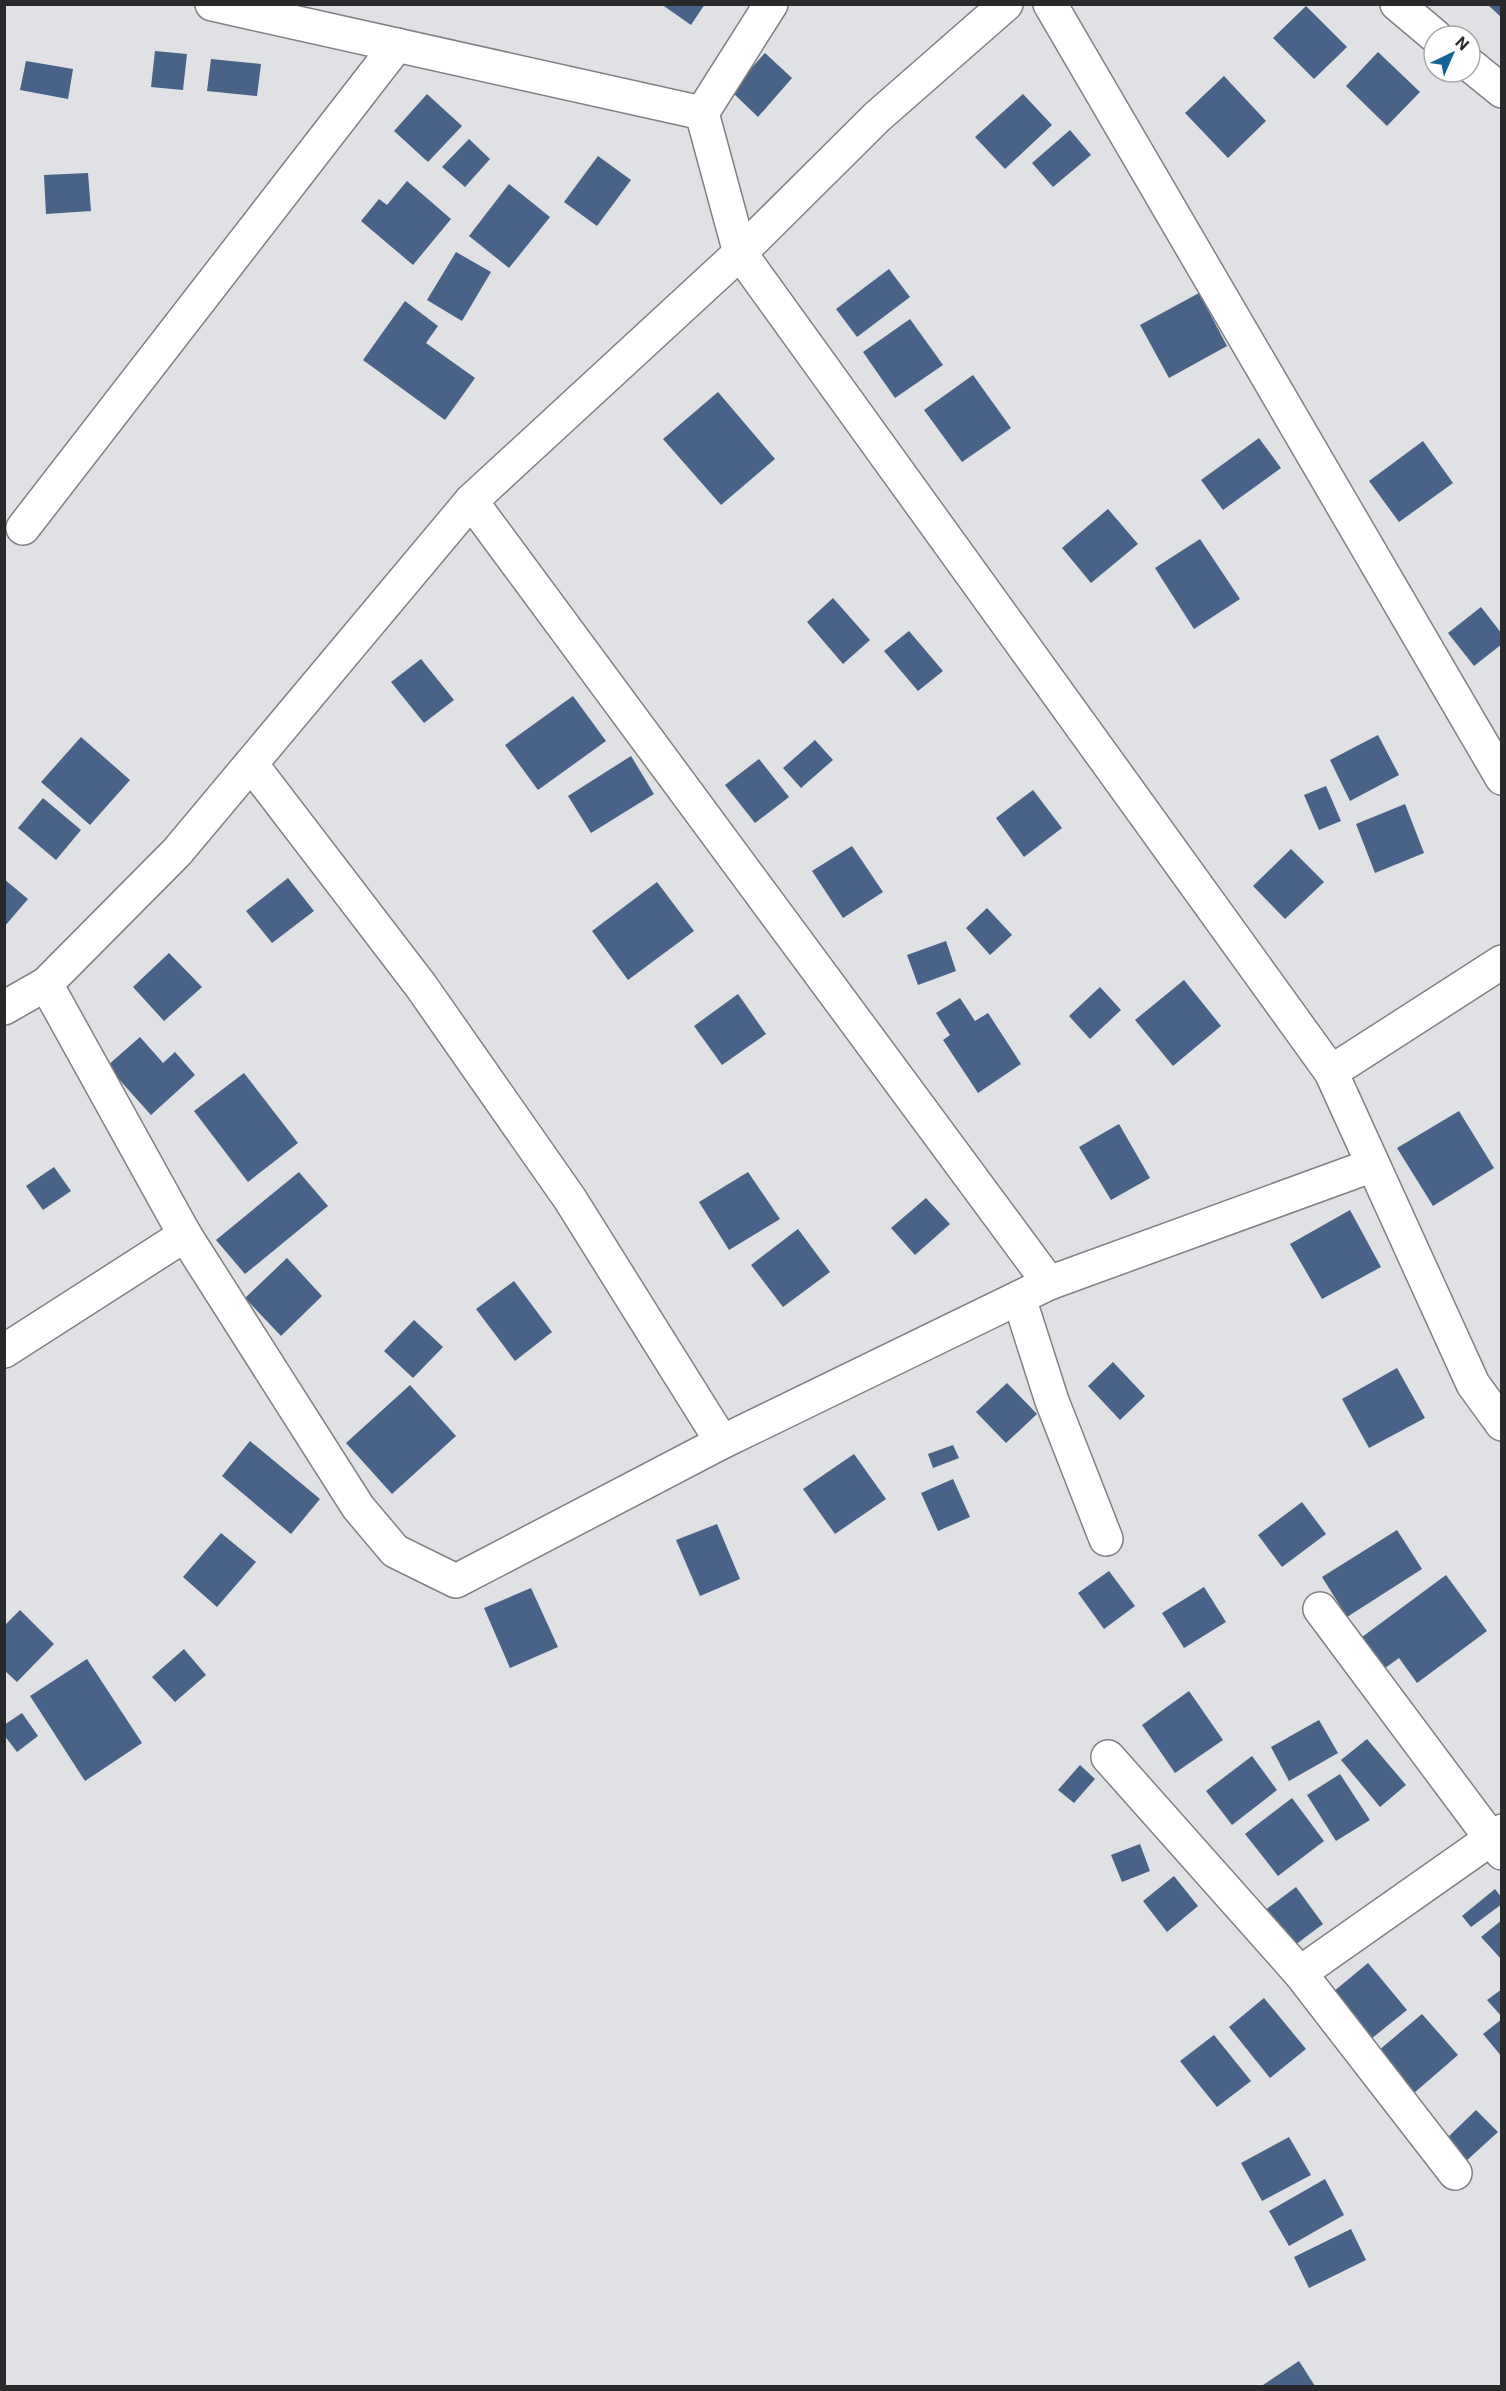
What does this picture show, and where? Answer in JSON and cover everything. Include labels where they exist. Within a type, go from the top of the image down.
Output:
[{"type":"street","points":[[213,4],[702,112]]},
{"type":"street","points":[[771,4],[702,112],[740,253],[1331,1072],[1473,1384],[1502,1424]]},
{"type":"street","points":[[4,1008],[46,984],[177,852],[471,501],[740,253],[877,117],[1005,4]]},
{"type":"street","points":[[1050,4],[1502,778]]},
{"type":"street","points":[[1396,4],[1422,25]]},
{"type":"street","points":[[23,528],[396,45]]},
{"type":"street","points":[[1482,75],[1502,91]]},
{"type":"street","points":[[471,501],[1049,1283]]},
{"type":"street","points":[[251,764],[421,986],[570,1198],[722,1442]]},
{"type":"street","points":[[1331,1072],[1502,962]]},
{"type":"street","points":[[46,984],[185,1235],[358,1507],[396,1551],[456,1581],[722,1442],[1049,1283],[1373,1165]]},
{"type":"street","points":[[4,1351],[185,1235]]},
{"type":"street","points":[[1019,1298],[1052,1401],[1106,1539]]},
{"type":"street","points":[[1300,1973],[1498,1841],[1320,1609]]},
{"type":"street","points":[[1108,1757],[1300,1973],[1455,2173]]},
{"type":"building","points":[[661,4],[705,4],[691,25]]},
{"type":"building","points":[[1487,4],[1502,4],[1502,18]]},
{"type":"building","points":[[1306,6],[1347,47],[1314,79],[1273,38]]},
{"type":"building","points":[[155,51],[187,54],[183,90],[151,87]]},
{"type":"building","points":[[1378,52],[1420,92],[1387,126],[1346,86]]},
{"type":"building","points":[[765,53],[792,78],[758,117],[731,91]]},
{"type":"building","points":[[211,59],[261,64],[257,96],[207,91]]},
{"type":"building","points":[[26,61],[73,69],[68,99],[20,90]]},
{"type":"building","points":[[1224,76],[1266,121],[1228,158],[1185,113]]},
{"type":"building","points":[[427,94],[462,126],[428,162],[394,131]]},
{"type":"building","points":[[1023,94],[1052,125],[1005,169],[975,137]]},
{"type":"building","points":[[1070,130],[1091,155],[1053,187],[1032,163]]},
{"type":"building","points":[[469,139],[490,159],[465,187],[442,167]]},
{"type":"building","points":[[598,156],[631,180],[597,226],[564,202]]},
{"type":"building","points":[[88,173],[91,211],[46,214],[44,175]]},
{"type":"building","points":[[407,181],[451,219],[413,265],[361,221],[379,199],[387,205]]},
{"type":"building","points":[[509,184],[550,217],[509,268],[469,236]]},
{"type":"building","points":[[456,252],[491,272],[462,321],[427,300]]},
{"type":"building","points":[[889,269],[910,297],[857,337],[836,309]]},
{"type":"building","points":[[1199,293],[1227,346],[1169,378],[1140,325]]},
{"type":"building","points":[[405,301],[438,326],[426,343],[475,378],[445,420],[363,360]]},
{"type":"building","points":[[910,319],[943,365],[895,398],[863,352]]},
{"type":"building","points":[[973,375],[1011,428],[962,462],[924,410]]},
{"type":"building","points":[[718,392],[775,459],[721,505],[663,439]]},
{"type":"building","points":[[1259,438],[1281,468],[1223,510],[1201,480]]},
{"type":"building","points":[[1423,441],[1453,483],[1399,522],[1369,481]]},
{"type":"building","points":[[1108,509],[1138,544],[1091,583],[1062,548]]},
{"type":"building","points":[[1200,539],[1240,599],[1194,629],[1155,568]]},
{"type":"building","points":[[833,598],[870,640],[843,664],[807,622]]},
{"type":"building","points":[[1481,607],[1502,634],[1502,644],[1474,666],[1448,633]]},
{"type":"building","points":[[909,631],[943,671],[918,691],[884,651]]},
{"type":"building","points":[[421,659],[454,700],[424,723],[391,682]]},
{"type":"building","points":[[573,696],[606,741],[538,790],[505,745]]},
{"type":"building","points":[[1378,735],[1399,775],[1350,801],[1330,760]]},
{"type":"building","points":[[81,737],[130,780],[90,825],[41,782]]},
{"type":"building","points":[[815,740],[833,760],[801,788],[783,768]]},
{"type":"building","points":[[631,756],[654,794],[591,833],[568,796]]},
{"type":"building","points":[[759,759],[789,797],[755,823],[725,785]]},
{"type":"building","points":[[1326,786],[1341,821],[1319,830],[1304,795]]},
{"type":"building","points":[[1033,790],[1062,828],[1024,857],[996,818]]},
{"type":"building","points":[[43,798],[81,830],[56,860],[18,828]]},
{"type":"building","points":[[1405,804],[1424,853],[1375,873],[1356,824]]},
{"type":"building","points":[[852,846],[883,892],[843,918],[812,871]]},
{"type":"building","points":[[1291,849],[1324,882],[1285,919],[1253,886]]},
{"type":"building","points":[[288,878],[314,911],[272,943],[246,911]]},
{"type":"building","points":[[4,879],[28,899],[4,927]]},
{"type":"building","points":[[657,882],[694,931],[628,980],[592,931]]},
{"type":"building","points":[[987,908],[1012,935],[990,955],[966,928]]},
{"type":"building","points":[[946,941],[956,971],[918,985],[907,955]]},
{"type":"building","points":[[169,953],[202,987],[164,1021],[133,987]]},
{"type":"building","points":[[1184,980],[1221,1026],[1173,1066],[1135,1020]]},
{"type":"building","points":[[1100,987],[1121,1010],[1090,1039],[1069,1016]]},
{"type":"building","points":[[738,994],[766,1034],[722,1065],[694,1026]]},
{"type":"building","points":[[960,998],[975,1021],[988,1013],[1021,1064],[978,1093],[943,1040],[950,1035],[936,1013]]},
{"type":"building","points":[[140,1037],[163,1063],[175,1052],[195,1075],[151,1115],[107,1066]]},
{"type":"building","points":[[244,1073],[298,1143],[248,1182],[194,1111]]},
{"type":"building","points":[[1459,1111],[1494,1168],[1433,1206],[1397,1148]]},
{"type":"building","points":[[1119,1124],[1150,1178],[1111,1200],[1079,1147]]},
{"type":"building","points":[[54,1167],[71,1191],[43,1210],[26,1186]]},
{"type":"building","points":[[299,1172],[328,1206],[245,1274],[216,1240]]},
{"type":"building","points":[[748,1172],[780,1219],[729,1250],[699,1202]]},
{"type":"building","points":[[926,1198],[950,1224],[915,1255],[891,1228]]},
{"type":"building","points":[[1350,1210],[1381,1267],[1322,1299],[1290,1244]]},
{"type":"building","points":[[798,1229],[830,1272],[783,1307],[751,1265]]},
{"type":"building","points":[[287,1258],[322,1296],[281,1336],[245,1298]]},
{"type":"building","points":[[514,1281],[552,1332],[515,1361],[476,1309]]},
{"type":"building","points":[[414,1320],[443,1347],[413,1378],[384,1351]]},
{"type":"building","points":[[1113,1362],[1145,1396],[1120,1420],[1088,1386]]},
{"type":"building","points":[[1397,1368],[1425,1418],[1369,1448],[1342,1399]]},
{"type":"building","points":[[1007,1383],[1037,1414],[1006,1443],[976,1412]]},
{"type":"building","points":[[410,1385],[456,1436],[392,1494],[346,1443]]},
{"type":"building","points":[[250,1441],[320,1499],[291,1534],[222,1476]]},
{"type":"building","points":[[953,1445],[959,1458],[933,1468],[928,1454]]},
{"type":"building","points":[[854,1454],[886,1499],[835,1534],[803,1489]]},
{"type":"building","points":[[953,1479],[970,1517],[938,1531],[921,1493]]},
{"type":"building","points":[[1302,1502],[1326,1534],[1282,1567],[1258,1535]]},
{"type":"building","points":[[717,1524],[740,1579],[700,1596],[676,1540]]},
{"type":"building","points":[[1397,1530],[1422,1569],[1347,1617],[1322,1577]]},
{"type":"building","points":[[221,1533],[256,1562],[217,1607],[183,1577]]},
{"type":"building","points":[[1109,1571],[1135,1606],[1104,1629],[1078,1593]]},
{"type":"building","points":[[1446,1575],[1487,1631],[1417,1683],[1399,1658],[1381,1671],[1358,1640]]},
{"type":"building","points":[[1204,1587],[1226,1622],[1184,1648],[1162,1613]]},
{"type":"building","points":[[531,1588],[558,1647],[510,1668],[484,1608]]},
{"type":"building","points":[[20,1610],[54,1644],[17,1682],[4,1670],[4,1626]]},
{"type":"building","points":[[184,1649],[206,1675],[175,1702],[152,1677]]},
{"type":"building","points":[[87,1659],[142,1743],[85,1781],[30,1696]]},
{"type":"building","points":[[1189,1691],[1223,1740],[1175,1773],[1142,1725]]},
{"type":"building","points":[[22,1713],[38,1736],[17,1752],[4,1735],[4,1725]]},
{"type":"building","points":[[1319,1720],[1338,1753],[1289,1781],[1271,1747]]},
{"type":"building","points":[[1367,1739],[1406,1785],[1380,1807],[1341,1760]]},
{"type":"building","points":[[1252,1756],[1277,1790],[1232,1825],[1206,1791]]},
{"type":"building","points":[[1080,1765],[1095,1779],[1074,1803],[1058,1790]]},
{"type":"building","points":[[1340,1774],[1370,1820],[1336,1841],[1307,1795]]},
{"type":"building","points":[[1292,1798],[1324,1841],[1278,1876],[1245,1834]]},
{"type":"building","points":[[1140,1844],[1150,1871],[1122,1882],[1111,1855]]},
{"type":"building","points":[[1174,1876],[1198,1906],[1167,1932],[1143,1901]]},
{"type":"building","points":[[1296,1887],[1323,1924],[1291,1948],[1264,1911]]},
{"type":"building","points":[[1495,1889],[1502,1898],[1502,1904],[1471,1927],[1462,1916]]},
{"type":"building","points":[[1502,1920],[1502,1960],[1481,1937]]},
{"type":"building","points":[[1368,1963],[1407,2010],[1366,2043],[1327,1997]]},
{"type":"building","points":[[1502,1989],[1502,2017],[1487,2000]]},
{"type":"building","points":[[1264,1998],[1306,2049],[1270,2078],[1229,2027]]},
{"type":"building","points":[[1422,2014],[1458,2055],[1414,2093],[1378,2051]]},
{"type":"building","points":[[1502,2019],[1502,2057],[1483,2034]]},
{"type":"building","points":[[1214,2035],[1251,2081],[1217,2107],[1180,2061]]},
{"type":"building","points":[[1476,2110],[1498,2132],[1465,2162],[1445,2140]]},
{"type":"building","points":[[1289,2137],[1311,2175],[1262,2201],[1241,2163]]},
{"type":"building","points":[[1325,2179],[1344,2215],[1289,2246],[1269,2211]]},
{"type":"building","points":[[1351,2229],[1366,2260],[1309,2288],[1294,2257]]},
{"type":"building","points":[[1299,2361],[1315,2386],[1263,2385]]}]
